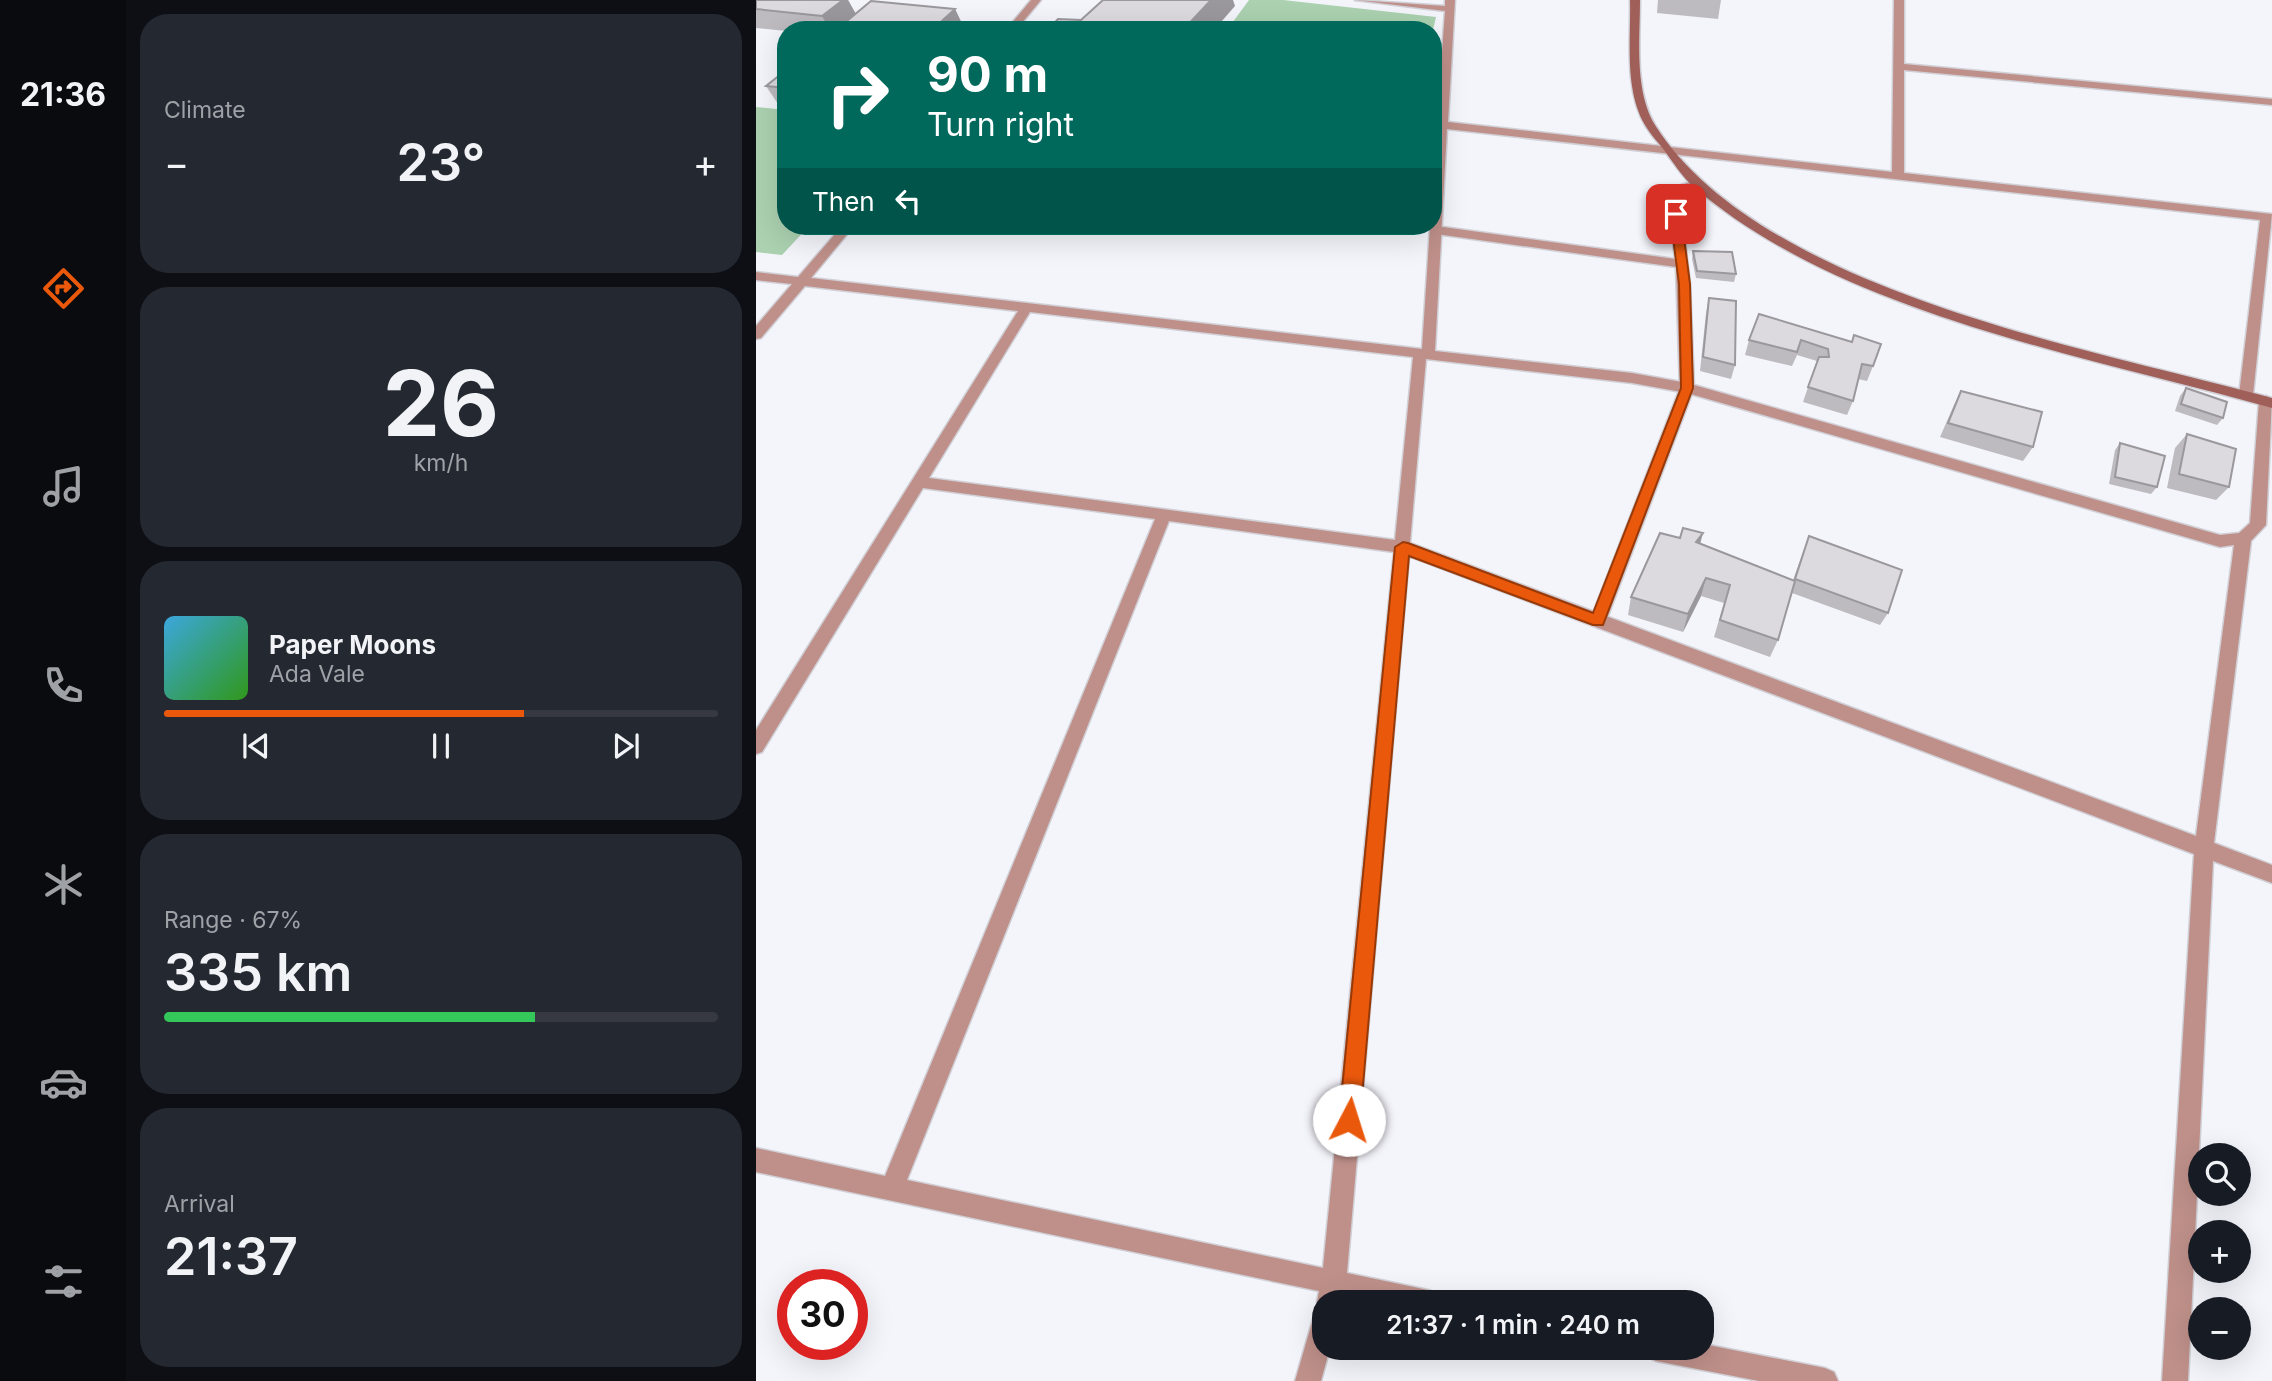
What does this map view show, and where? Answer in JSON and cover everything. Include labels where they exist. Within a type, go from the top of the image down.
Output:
[{"type":"street","points":[[1019,21],[1036,0]]},
{"type":"street","points":[[1360,0],[1450,4],[1442,85]]},
{"type":"street","points":[[756,276],[1632,378],[1687,388],[2220,541],[2243,538],[2258,525],[2269,402],[1955,316],[1884,291],[1754,229],[1696,183],[1650,126],[1641,104],[1635,0]]},
{"type":"street","points":[[1898,175],[1899,0]]},
{"type":"street","points":[[1898,66],[2272,102]]},
{"type":"street","points":[[1442,125],[2269,217],[2246,395]]},
{"type":"street","points":[[1598,621],[1687,388],[1682,264],[1673,190],[1696,183]]},
{"type":"street","points":[[1442,231],[1682,264]]},
{"type":"street","points":[[756,335],[840,235]]},
{"type":"street","points":[[1332,1290],[1436,235]]},
{"type":"street","points":[[756,746],[1026,308]]},
{"type":"street","points":[[921,482],[1403,547],[2272,874]]},
{"type":"street","points":[[892,1188],[1164,515]]},
{"type":"street","points":[[2175,1381],[2204,848],[2243,538]]},
{"type":"street","points":[[756,1160],[892,1188],[1319,1290]]},
{"type":"street","points":[[1714,1359],[1825,1381]]},
{"type":"street","points":[[1308,1381],[1314,1360]]},
{"type":"green space","points":[[1249,0],[1283,0],[1436,17],[1435,21],[1234,21]]},
{"type":"green space","points":[[756,107],[777,109],[777,235],[801,235],[782,255],[756,252]]},
{"type":"building","points":[[756,0],[843,0],[822,16],[756,9]]},
{"type":"building","points":[[1103,0],[1211,0],[1191,21],[1056,21],[1081,20]]},
{"type":"building","points":[[871,1],[955,9],[942,21],[847,21]]},
{"type":"building","points":[[777,77],[777,87],[766,86]]},
{"type":"building","points":[[1693,251],[1732,252],[1736,274],[1697,271]]},
{"type":"building","points":[[1709,298],[1736,301],[1735,365],[1703,357]]},
{"type":"building","points":[[1759,314],[1852,342],[1854,335],[1881,344],[1873,366],[1862,364],[1853,401],[1808,387],[1819,357],[1829,357],[1828,349],[1801,340],[1797,352],[1749,340]]},
{"type":"building","points":[[2186,388],[2227,402],[2223,418],[2181,404]]},
{"type":"building","points":[[1961,391],[2042,412],[2033,447],[1948,423]]},
{"type":"building","points":[[2187,434],[2236,449],[2229,487],[2179,474]]},
{"type":"building","points":[[2120,443],[2165,456],[2157,487],[2115,477]]},
{"type":"building","points":[[1683,528],[1703,533],[1696,542],[1795,581],[1778,640],[1720,620],[1730,585],[1706,578],[1688,614],[1631,597],[1660,533],[1680,538]]},
{"type":"building","points":[[1809,536],[1902,570],[1888,613],[1795,579]]},
{"type":"route","points":[[1349,1120],[1403,547],[1598,621],[1687,388],[1684,284],[1676,214]]}]
